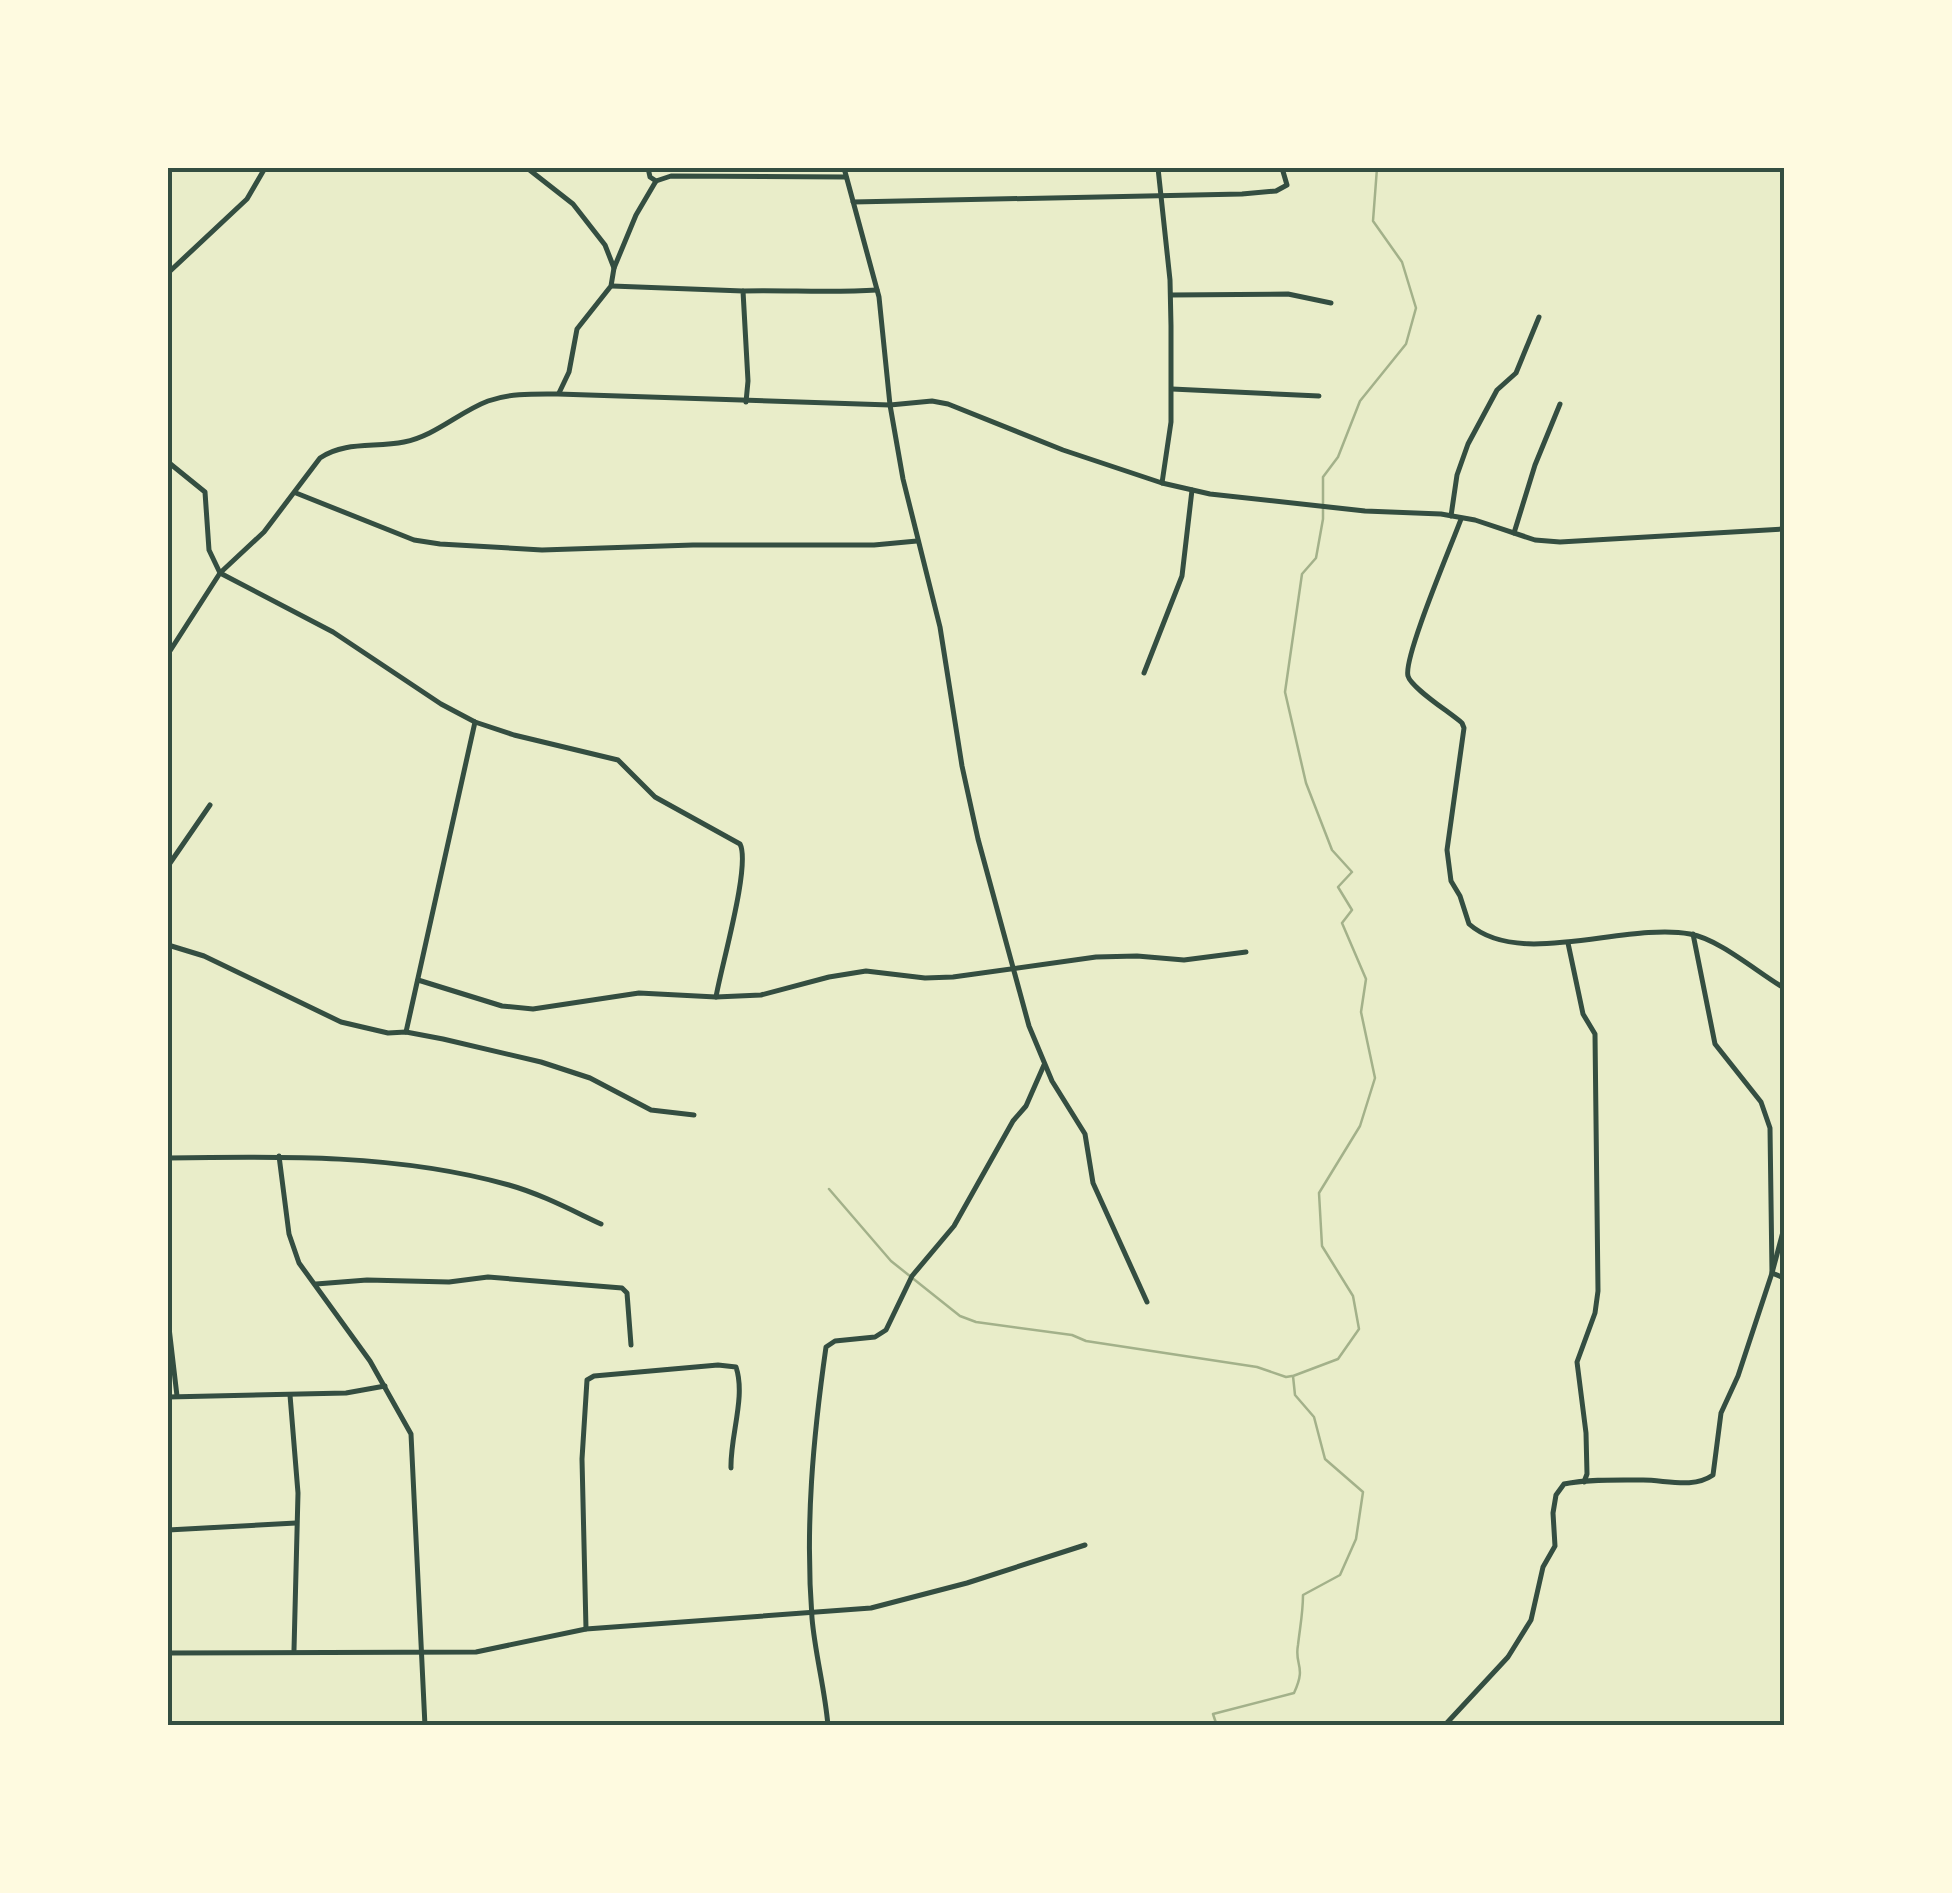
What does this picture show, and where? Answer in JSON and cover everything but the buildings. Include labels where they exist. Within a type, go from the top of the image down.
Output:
[{"type":"street","points":[[168,274],[247,199],[265,168]]},
{"type":"street","points":[[527,168],[573,204],[605,246],[614,268]]},
{"type":"street","points":[[648,168],[650,177],[656,181]]},
{"type":"street","points":[[844,168],[877,290],[890,405],[940,627],[962,766],[1012,966],[1029,1026],[1045,1064],[1085,1134],[1094,1183],[1147,1302]]},
{"type":"street","points":[[1158,168],[1170,295],[1172,389],[1162,483]]},
{"type":"street","points":[[853,202],[1242,194],[1276,191],[1287,185],[1282,168]]},
{"type":"street","points":[[558,394],[569,372],[577,329],[612,286],[614,268],[636,214],[656,181],[671,176],[846,177]]},
{"type":"street","points":[[612,286],[828,294],[877,290]]},
{"type":"street","points":[[743,291],[746,402]]},
{"type":"street","points":[[1170,295],[1288,294],[1331,302]]},
{"type":"street","points":[[1451,516],[1457,474],[1468,444],[1497,390],[1516,373],[1538,317]]},
{"type":"street","points":[[1172,389],[1319,396]]},
{"type":"street","points":[[168,654],[220,573],[264,532],[320,458],[331,450],[426,436],[503,396],[948,404],[1048,445],[1192,490],[1366,512],[1451,516],[1535,540],[1582,543],[1784,528]]},
{"type":"street","points":[[1514,533],[1535,465],[1560,404]]},
{"type":"street","points":[[168,462],[205,492],[209,550],[220,573],[332,632],[440,704],[475,722],[618,760],[656,797],[740,844],[744,853],[740,884],[716,997]]},
{"type":"street","points":[[1144,673],[1182,576],[1192,490]]},
{"type":"street","points":[[296,493],[414,540],[440,544],[542,550],[693,545],[874,546],[918,542]]},
{"type":"street","points":[[1462,518],[1408,672],[1412,682],[1464,728],[1447,850],[1448,871],[1469,924],[1496,940],[1568,943],[1621,933],[1693,934],[1714,942],[1784,988]]},
{"type":"street","points":[[406,1032],[475,722]]},
{"type":"street","points":[[168,866],[210,805]]},
{"type":"street","points":[[1693,934],[1715,1044],[1761,1102],[1770,1128],[1772,1274]]},
{"type":"street","points":[[1568,943],[1583,1014],[1595,1034],[1598,1109],[1598,1291],[1577,1362],[1586,1434],[1584,1482]]},
{"type":"street","points":[[168,946],[204,956],[341,1022],[541,1062],[590,1078],[652,1110],[694,1115]]},
{"type":"street","points":[[418,980],[518,1009],[639,994],[761,995],[866,971],[939,978],[1096,957],[1197,960],[1246,952]]},
{"type":"street","points":[[828,1726],[812,1612],[809,1491],[815,1444],[813,1428],[826,1347],[835,1341],[874,1337],[886,1330],[912,1276],[954,1226],[1012,1122],[1026,1106],[1045,1064]]},
{"type":"street","points":[[168,1158],[279,1156],[436,1168],[512,1186],[601,1224]]},
{"type":"street","points":[[279,1156],[289,1234],[299,1263],[385,1386],[406,1422],[414,1448],[425,1726]]},
{"type":"street","points":[[1444,1726],[1508,1657],[1531,1620],[1543,1567],[1555,1546],[1553,1513],[1556,1495],[1564,1484],[1645,1480],[1690,1483],[1713,1475],[1721,1412],[1738,1376],[1784,1228]]},
{"type":"street","points":[[1772,1274],[1784,1278]]},
{"type":"street","points":[[316,1284],[488,1278],[622,1288],[627,1293],[630,1344]]},
{"type":"street","points":[[168,1319],[177,1397]]},
{"type":"street","points":[[586,1629],[582,1459],[586,1380],[594,1376],[718,1365],[736,1367],[740,1381],[730,1446],[731,1468]]},
{"type":"street","points":[[168,1397],[346,1393],[385,1386]]},
{"type":"street","points":[[290,1395],[298,1493],[294,1650]]},
{"type":"street","points":[[168,1530],[296,1523]]},
{"type":"street","points":[[168,1652],[476,1652],[586,1629],[871,1608],[968,1583],[1086,1545]]},
{"type":"waterway","points":[[1217,1726],[1213,1714],[1294,1693],[1300,1677],[1297,1652],[1303,1595],[1340,1575],[1356,1539],[1363,1492],[1325,1459],[1314,1417],[1295,1395],[1293,1376],[1338,1359],[1359,1329],[1353,1296],[1322,1246],[1319,1193],[1360,1126],[1375,1078],[1361,1012],[1366,979],[1342,923],[1352,910],[1338,887],[1352,872],[1332,850],[1306,783],[1285,692],[1302,574],[1316,558],[1323,519],[1323,477],[1338,457],[1360,401],[1406,344],[1416,308],[1402,262],[1373,221],[1377,168]]},
{"type":"waterway","points":[[829,1189],[891,1261],[960,1316],[976,1322],[1072,1335],[1086,1341],[1257,1367],[1292,1376]]}]
